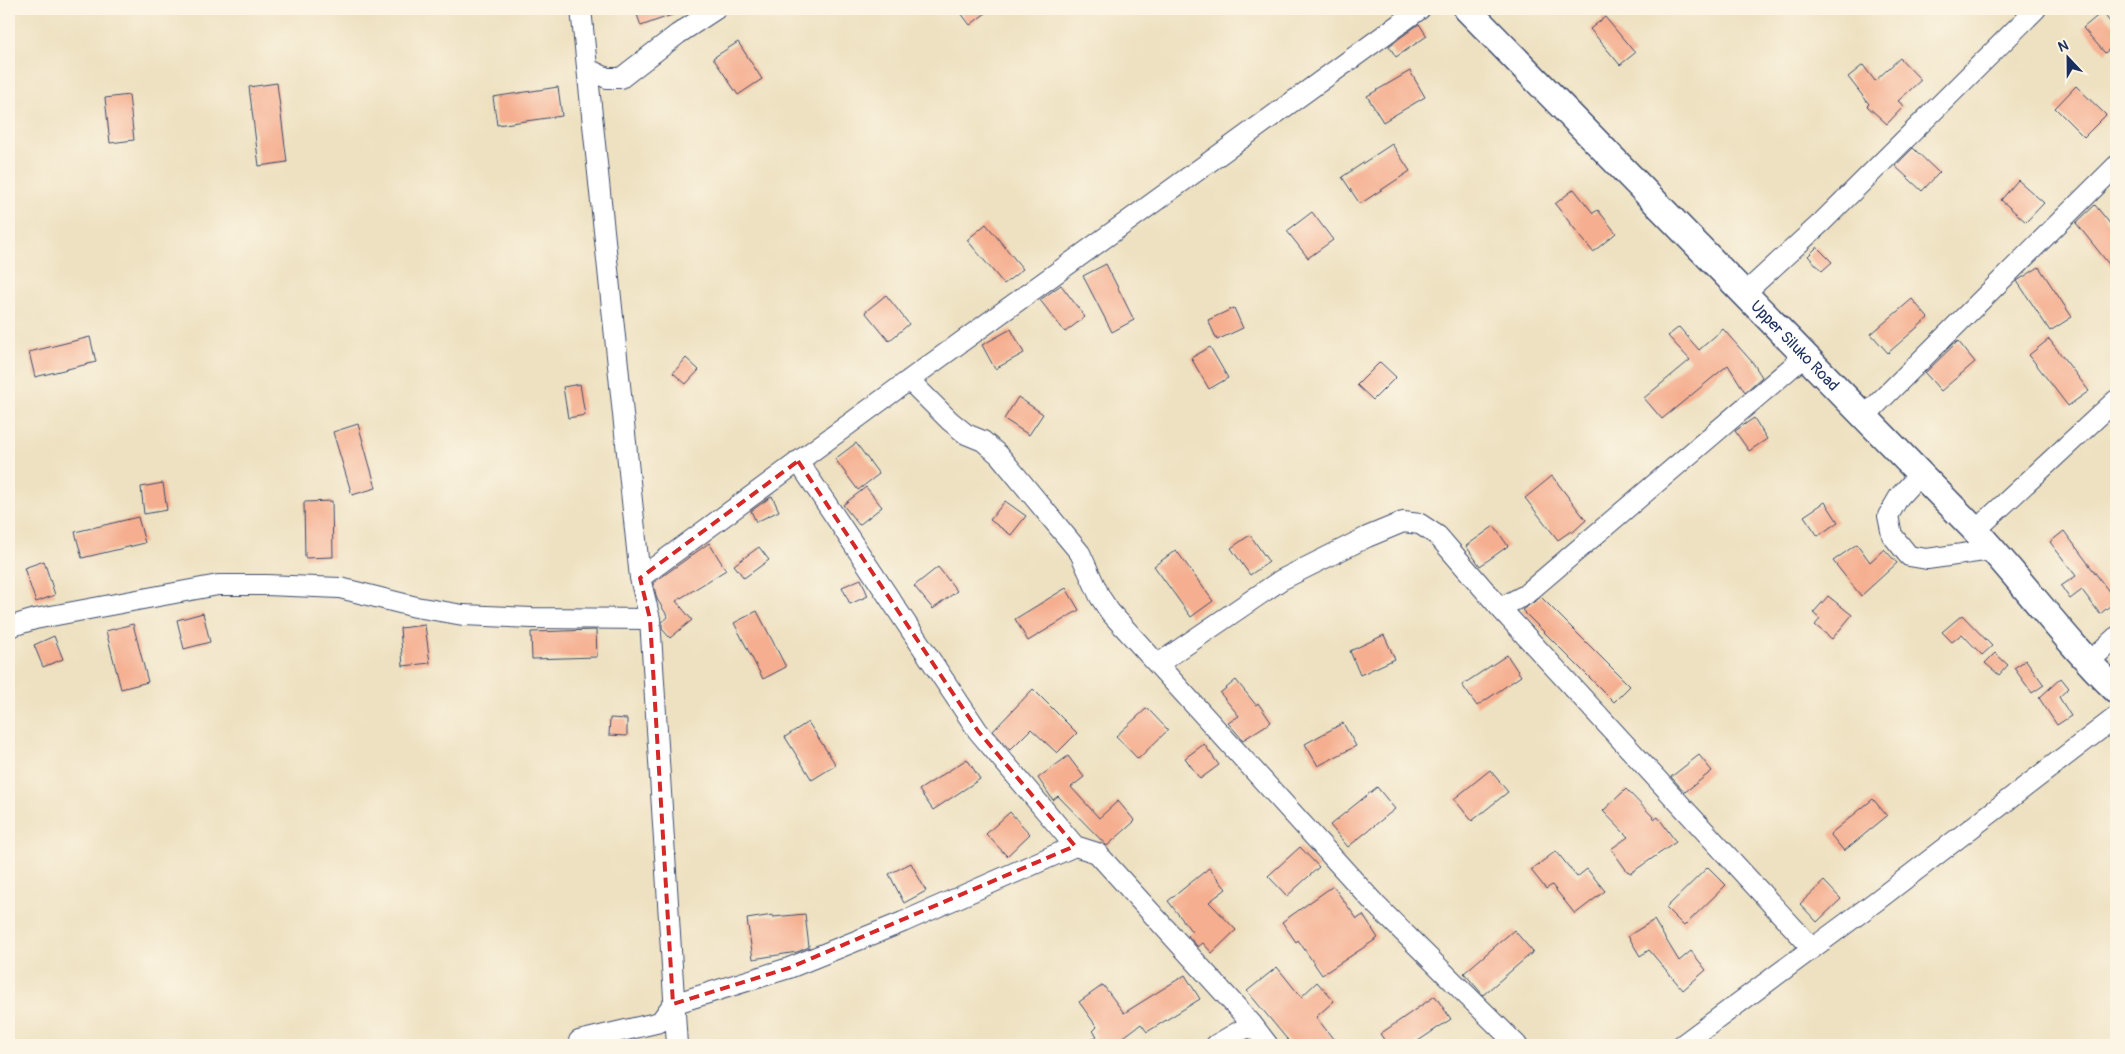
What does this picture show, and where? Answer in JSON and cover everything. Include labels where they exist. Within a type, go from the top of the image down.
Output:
[{"type":"main road","name":"Upper Siluko Road","points":[[1467,9],[1806,355],[1983,540],[2088,663],[2116,690]]},
{"type":"street","points":[[581,9],[640,578],[650,619],[677,1045]]},
{"type":"street","points":[[588,69],[608,78],[621,78],[678,34],[716,9]]},
{"type":"street","points":[[640,578],[1420,9]]},
{"type":"street","points":[[1745,293],[1822,222],[2036,9]]},
{"type":"street","points":[[1864,417],[2116,166]]},
{"type":"street","points":[[1500,608],[1526,595],[1806,355]]},
{"type":"street","points":[[909,380],[950,421],[966,434],[983,441],[999,455],[1080,553],[1100,596],[1110,612],[1376,905],[1517,1045]]},
{"type":"street","points":[[1920,474],[1899,497],[1888,516],[1892,535],[1908,556],[1927,560],[1983,540],[2116,400]]},
{"type":"street","points":[[798,461],[978,730],[1075,846],[1097,854],[1252,1024],[1268,1045]]},
{"type":"street","points":[[1158,664],[1281,580],[1367,537],[1403,522],[1420,524],[1438,536],[1500,608],[1812,948]]},
{"type":"street","points":[[9,627],[44,617],[199,588],[228,585],[340,588],[463,615],[532,618],[650,619]]},
{"type":"street","points":[[2088,663],[2116,637]]},
{"type":"street","points":[[1682,1045],[2116,717]]},
{"type":"street","points":[[579,1041],[660,1022],[673,1004],[788,968],[903,922],[1075,846]]},
{"type":"street","points":[[1216,1045],[1252,1024]]},
{"type":"highlighted area","points":[[798,461],[978,731],[1075,846],[789,968],[673,1004],[650,619],[640,578]]},
{"type":"building","points":[[635,9],[682,9],[683,11],[641,26]]},
{"type":"building","points":[[958,9],[991,9],[970,25]]},
{"type":"building","points":[[2102,12],[2116,29],[2116,43],[2105,53],[2083,28]]},
{"type":"building","points":[[1605,17],[1635,53],[1620,65],[1590,29]]},
{"type":"building","points":[[1419,24],[1427,36],[1396,57],[1389,46]]},
{"type":"building","points":[[738,42],[762,79],[738,95],[713,58]]},
{"type":"building","points":[[1900,58],[1921,80],[1898,101],[1904,106],[1887,124],[1867,106],[1869,104],[1848,77],[1863,65],[1875,81]]},
{"type":"building","points":[[1410,71],[1425,97],[1383,122],[1367,96]]},
{"type":"building","points":[[277,83],[287,162],[259,166],[249,87]]},
{"type":"building","points":[[2076,86],[2106,115],[2084,137],[2055,108]]},
{"type":"building","points":[[558,87],[562,116],[497,125],[493,97]]},
{"type":"building","points":[[129,95],[134,140],[110,143],[105,98]]},
{"type":"building","points":[[1392,144],[1410,171],[1360,204],[1342,177]]},
{"type":"building","points":[[1913,148],[1939,173],[1922,191],[1895,166]]},
{"type":"building","points":[[2018,180],[2044,203],[2026,222],[2001,200]]},
{"type":"building","points":[[1574,189],[1593,213],[1598,210],[1616,233],[1593,252],[1555,204]]},
{"type":"building","points":[[2095,205],[2116,231],[2116,273],[2076,223]]},
{"type":"building","points":[[1312,212],[1333,240],[1308,258],[1287,231]]},
{"type":"building","points":[[986,224],[1023,269],[1004,284],[967,240]]},
{"type":"building","points":[[1817,247],[1832,262],[1822,271],[1808,256]]},
{"type":"building","points":[[1106,264],[1134,320],[1112,332],[1083,276]]},
{"type":"building","points":[[2039,267],[2072,317],[2050,331],[2017,281]]},
{"type":"building","points":[[1061,285],[1085,317],[1065,332],[1040,300]]},
{"type":"building","points":[[886,295],[909,324],[889,341],[865,312]]},
{"type":"building","points":[[1912,299],[1928,318],[1888,353],[1871,334]]},
{"type":"building","points":[[1234,308],[1243,328],[1217,340],[1208,320]]},
{"type":"building","points":[[1679,327],[1699,350],[1723,329],[1753,363],[1762,377],[1745,392],[1728,365],[1662,419],[1644,398],[1690,360],[1668,336]]},
{"type":"building","points":[[1011,329],[1024,353],[995,369],[982,345]]},
{"type":"building","points":[[90,337],[96,362],[35,377],[29,352]]},
{"type":"building","points":[[2049,339],[2089,391],[2068,406],[2029,355]]},
{"type":"building","points":[[1958,341],[1975,362],[1941,391],[1925,373]]},
{"type":"building","points":[[1210,347],[1228,378],[1209,389],[1191,358]]},
{"type":"building","points":[[686,358],[699,370],[686,384],[673,373]]},
{"type":"building","points":[[1380,362],[1396,377],[1373,400],[1357,385]]},
{"type":"building","points":[[580,384],[585,415],[568,418],[563,387]]},
{"type":"building","points":[[1018,397],[1043,414],[1029,435],[1004,419]]},
{"type":"building","points":[[1754,418],[1767,439],[1749,451],[1735,431]]},
{"type":"building","points":[[358,424],[376,488],[352,495],[333,432]]},
{"type":"building","points":[[856,443],[879,474],[858,490],[835,459]]},
{"type":"building","points":[[1552,476],[1586,520],[1572,533],[1571,531],[1558,540],[1525,498]]},
{"type":"building","points":[[163,483],[167,510],[144,514],[141,487]]},
{"type":"building","points":[[866,487],[882,507],[859,525],[843,505]]},
{"type":"building","points":[[772,496],[779,511],[756,522],[751,511]]},
{"type":"building","points":[[332,501],[333,557],[305,558],[304,502]]},
{"type":"building","points":[[1005,501],[1026,516],[1011,535],[990,520]]},
{"type":"building","points":[[1825,502],[1838,522],[1818,536],[1804,516]]},
{"type":"building","points":[[138,517],[145,543],[82,558],[75,532]]},
{"type":"building","points":[[1494,526],[1508,546],[1480,566],[1466,546]]},
{"type":"building","points":[[2064,531],[2116,601],[2100,614],[2082,590],[2070,599],[2061,586],[2076,576],[2050,542]]},
{"type":"building","points":[[1250,535],[1269,562],[1250,575],[1231,548]]},
{"type":"building","points":[[709,543],[726,570],[676,601],[692,620],[670,638],[662,629],[662,622],[668,617],[657,599],[653,583]]},
{"type":"building","points":[[1857,544],[1870,562],[1884,549],[1897,563],[1861,596],[1833,561]]},
{"type":"building","points":[[759,547],[769,560],[744,578],[734,565]]},
{"type":"building","points":[[1176,550],[1213,601],[1191,617],[1154,566]]},
{"type":"building","points":[[44,561],[55,595],[36,602],[24,568]]},
{"type":"building","points":[[938,567],[957,591],[933,609],[914,586]]},
{"type":"building","points":[[861,579],[868,596],[850,604],[842,587]]},
{"type":"building","points":[[1066,588],[1079,610],[1028,641],[1015,619]]},
{"type":"building","points":[[1828,596],[1852,615],[1832,639],[1815,625],[1820,619],[1813,613]]},
{"type":"building","points":[[1541,597],[1630,686],[1614,702],[1522,610]]},
{"type":"building","points":[[757,611],[786,667],[763,679],[734,623]]},
{"type":"building","points":[[203,613],[210,642],[184,649],[177,620]]},
{"type":"building","points":[[1962,615],[1992,646],[1982,655],[1962,634],[1952,642],[1942,632]]},
{"type":"building","points":[[133,624],[148,682],[121,689],[106,631]]},
{"type":"building","points":[[425,625],[430,663],[403,666],[400,628]]},
{"type":"building","points":[[596,630],[597,657],[532,659],[531,632]]},
{"type":"building","points":[[1384,635],[1395,659],[1360,675],[1350,651]]},
{"type":"building","points":[[54,636],[63,659],[43,667],[34,645]]},
{"type":"building","points":[[1995,653],[2008,665],[1999,675],[1985,663]]},
{"type":"building","points":[[1507,655],[1521,676],[1477,706],[1462,685]]},
{"type":"building","points":[[2026,660],[2044,685],[2032,693],[2014,668]]},
{"type":"building","points":[[2061,678],[2069,688],[2059,697],[2071,716],[2057,725],[2039,698]]},
{"type":"building","points":[[1236,680],[1256,705],[1258,703],[1271,722],[1243,740],[1228,723],[1239,716],[1220,693]]},
{"type":"building","points":[[1033,689],[1077,733],[1057,753],[1031,729],[1010,750],[993,731]]},
{"type":"building","points":[[1147,708],[1168,730],[1138,759],[1116,736]]},
{"type":"building","points":[[610,718],[627,719],[627,736],[609,735]]},
{"type":"building","points":[[808,722],[836,765],[812,780],[785,737]]},
{"type":"building","points":[[1343,723],[1356,746],[1318,766],[1305,744]]},
{"type":"building","points":[[1204,744],[1219,765],[1200,779],[1185,758]]},
{"type":"building","points":[[1699,755],[1712,771],[1685,792],[1671,777]]},
{"type":"building","points":[[1068,756],[1084,777],[1071,787],[1099,818],[1118,801],[1135,821],[1107,846],[1058,796],[1053,800],[1038,778]]},
{"type":"building","points":[[967,759],[980,779],[933,810],[919,790]]},
{"type":"building","points":[[1490,770],[1508,792],[1472,821],[1454,799]]},
{"type":"building","points":[[1377,787],[1395,809],[1348,847],[1330,825]]},
{"type":"building","points":[[1626,789],[1655,819],[1658,817],[1676,842],[1631,873],[1627,871],[1611,849],[1628,837],[1603,811]]},
{"type":"building","points":[[1873,799],[1887,816],[1844,851],[1830,834]]},
{"type":"building","points":[[1010,812],[1030,834],[1007,856],[986,834]]},
{"type":"building","points":[[1300,847],[1319,867],[1287,896],[1268,876]]},
{"type":"building","points":[[1556,851],[1577,877],[1587,869],[1605,891],[1575,914],[1552,885],[1546,889],[1531,870]]},
{"type":"building","points":[[911,863],[926,891],[904,903],[889,874]]},
{"type":"building","points":[[1708,867],[1726,885],[1684,926],[1666,908]]},
{"type":"building","points":[[1209,868],[1226,889],[1209,902],[1236,930],[1212,953],[1203,943],[1198,947],[1188,936],[1192,932],[1168,901]]},
{"type":"building","points":[[1824,881],[1841,899],[1817,922],[1800,904]]},
{"type":"building","points":[[1333,886],[1357,919],[1363,915],[1378,938],[1322,975],[1298,940],[1296,942],[1282,922]]},
{"type":"building","points":[[805,914],[809,947],[797,952],[753,959],[747,919],[773,915],[773,917]]},
{"type":"building","points":[[1654,920],[1679,961],[1691,951],[1706,970],[1683,990],[1649,950],[1640,956],[1628,936]]},
{"type":"building","points":[[1514,930],[1533,952],[1483,995],[1464,973]]},
{"type":"building","points":[[1277,967],[1301,997],[1317,982],[1334,1001],[1316,1017],[1338,1045],[1292,1045],[1247,991]]},
{"type":"building","points":[[1185,975],[1200,999],[1147,1032],[1141,1024],[1113,1045],[1085,1045],[1097,1036],[1093,1031],[1097,1027],[1079,1002],[1103,985],[1124,1013]]},
{"type":"building","points":[[1435,996],[1451,1019],[1412,1045],[1388,1045],[1380,1034]]}]
